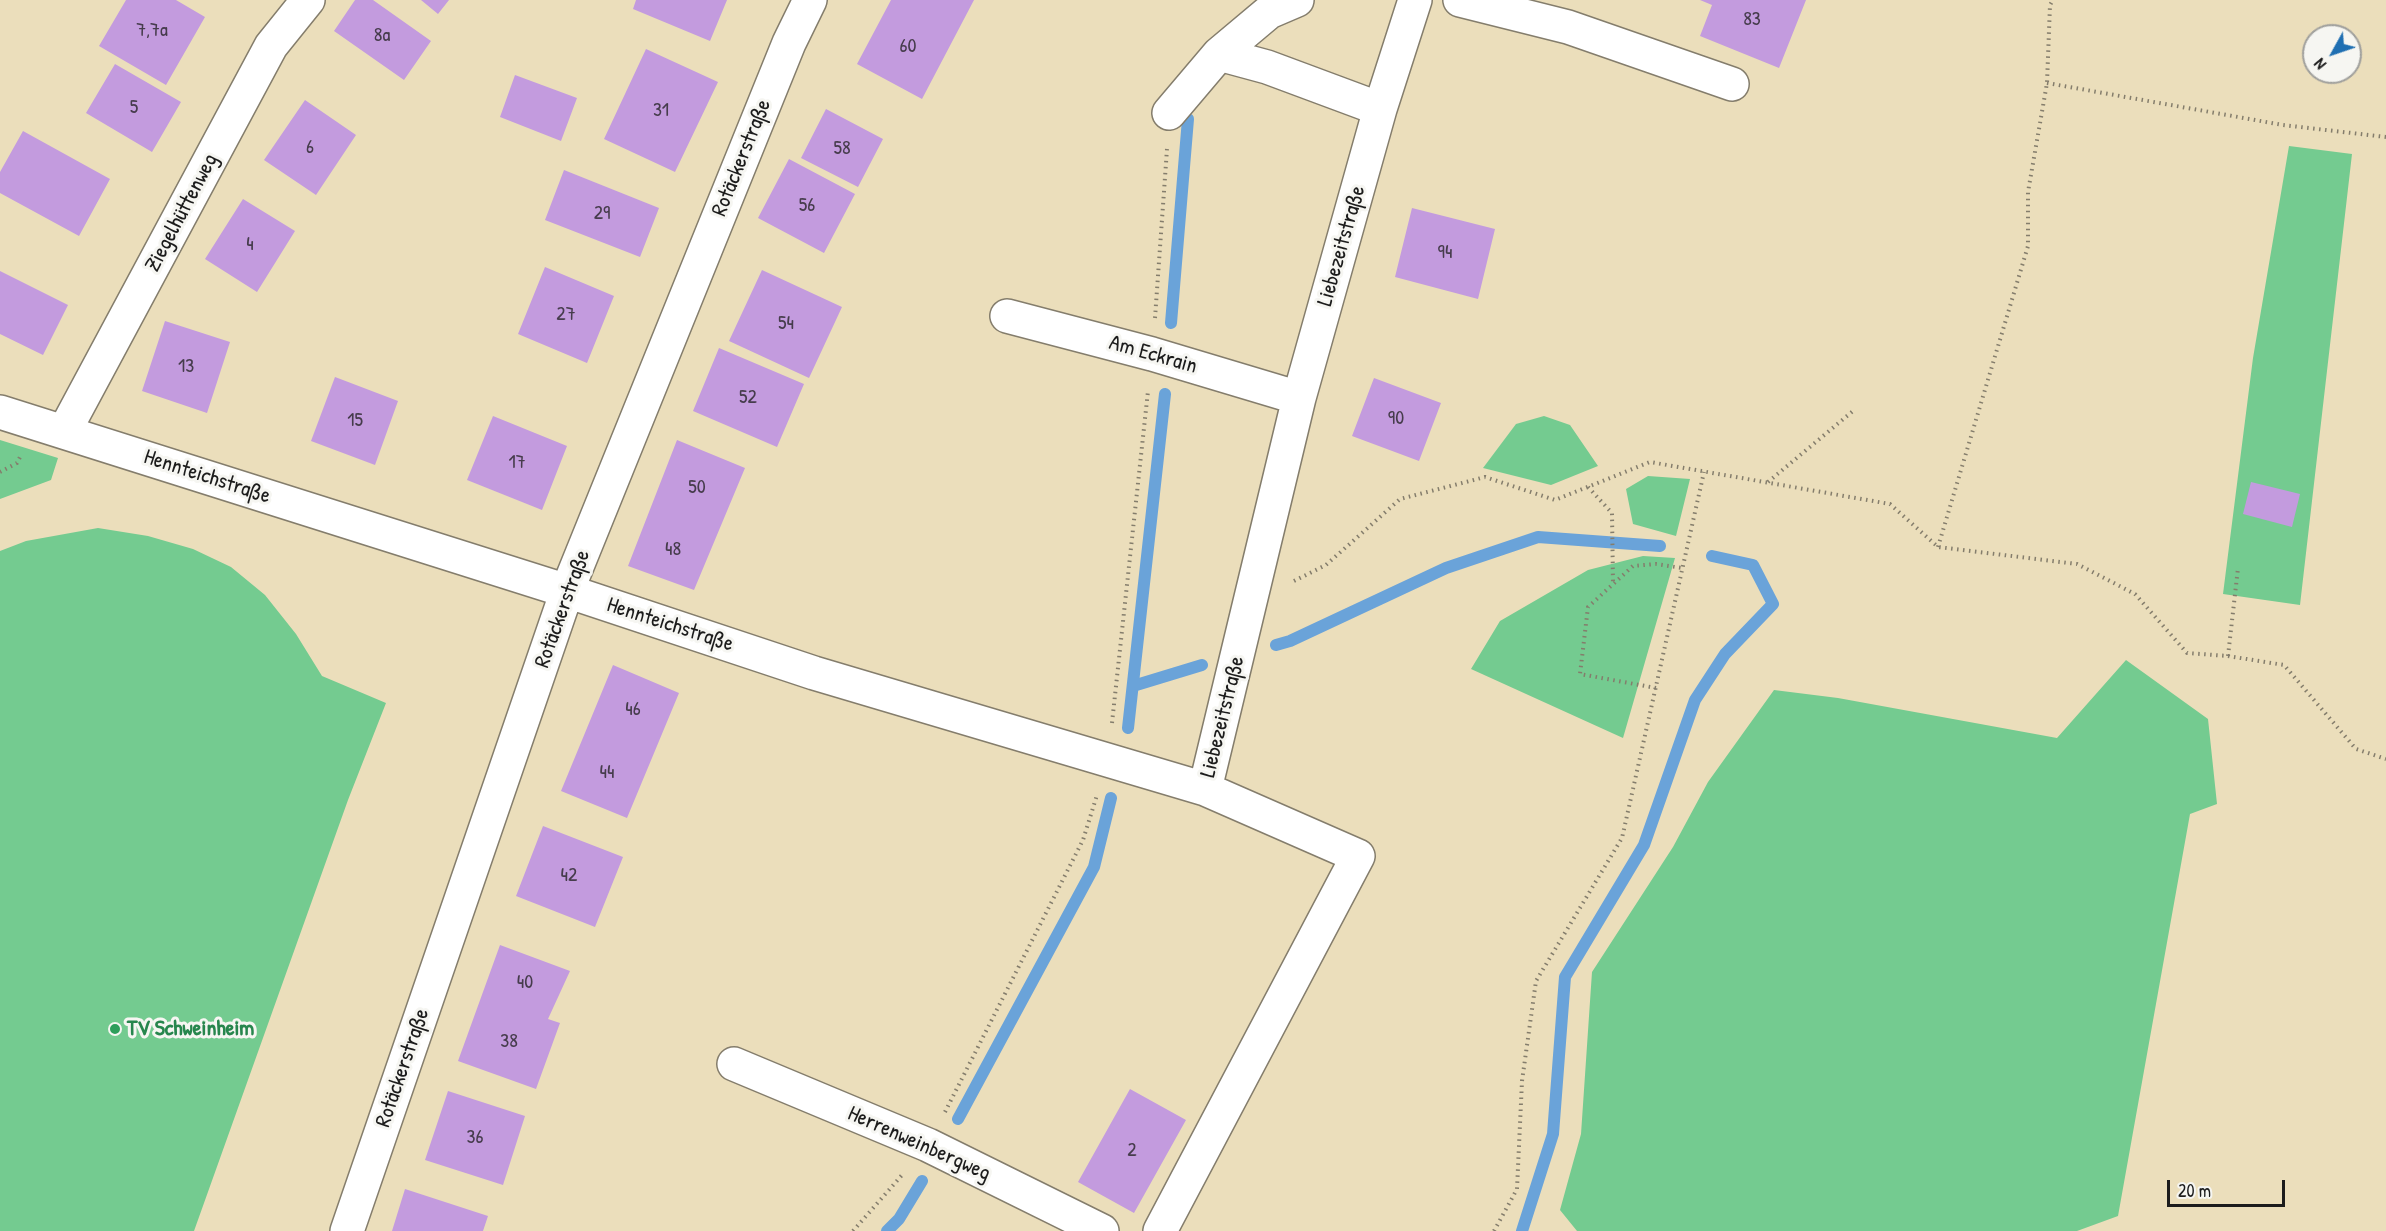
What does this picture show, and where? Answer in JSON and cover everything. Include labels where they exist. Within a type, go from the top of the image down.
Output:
[{"type":"street","name":"Ziegelhüttenweg","points":[[64,432],[271,46],[308,0]]},
{"type":"street","name":"Rotäckerstraße","points":[[347,1231],[567,591],[784,54],[810,0]]},
{"type":"street","points":[[1169,113],[1219,54],[1269,12],[1297,0]]},
{"type":"street","name":"Liebezeitstraße","points":[[1160,1231],[1358,856],[1205,789],[1299,398],[1380,109],[1415,0]]},
{"type":"street","points":[[1460,0],[1568,27],[1732,84]]},
{"type":"street","points":[[1219,54],[1267,67],[1380,109]]},
{"type":"street","name":"Am Eckrain","points":[[1007,316],[1152,354],[1299,398]]},
{"type":"street","name":"Hennteichstraße","points":[[0,412],[567,591],[814,673],[1205,789]]},
{"type":"street","name":"Herrenweinbergweg","points":[[734,1064],[928,1145],[1101,1231]]},
{"type":"path","points":[[1938,548],[2028,246],[2028,192],[2047,83],[2050,5],[2053,0]]},
{"type":"path","points":[[2047,83],[2283,125],[2386,137]]},
{"type":"path","points":[[853,1231],[928,1145],[1083,840],[1108,761],[1152,354],[1169,113]]},
{"type":"path","points":[[1768,483],[1853,411]]},
{"type":"path","points":[[1251,603],[1326,565],[1400,499],[1485,477],[1555,500],[1650,462],[1890,504],[1938,548],[2077,564],[2135,594],[2187,653],[2228,656],[2284,665],[2356,749],[2386,759]]},
{"type":"path","points":[[1494,1231],[1517,1189],[1522,1081],[1536,981],[1622,838],[1704,472]]},
{"type":"path","points":[[1588,487],[1612,513],[1613,584]]},
{"type":"path","points":[[1656,687],[1580,675],[1588,607],[1633,566],[1656,564],[1682,568]]},
{"type":"path","points":[[2228,656],[2238,568]]},
{"type":"green space","points":[[2289,146],[2352,154],[2300,605],[2223,594],[2253,358]]},
{"type":"green space","points":[[1544,416],[1570,425],[1598,466],[1551,485],[1483,468],[1516,424]]},
{"type":"green space","points":[[0,440],[58,458],[51,480],[0,499]]},
{"type":"green space","points":[[1648,476],[1690,479],[1676,536],[1633,524],[1626,489]]},
{"type":"green space","name":"TV Schweinheim","points":[[98,528],[148,536],[193,549],[231,567],[265,595],[296,634],[322,676],[386,703],[348,800],[194,1231],[0,1231],[0,551],[26,541]]},
{"type":"green space","points":[[1643,556],[1675,558],[1623,738],[1471,669],[1500,621],[1588,570]]},
{"type":"green space","points":[[2126,660],[2208,719],[2217,804],[2190,814],[2118,1216],[2077,1231],[1577,1231],[1560,1210],[1581,1134],[1592,972],[1673,847],[1708,782],[1774,690],[1838,698],[2057,738]]},
{"type":"building","points":[[126,0],[176,0],[205,17],[166,85],[99,46]]},
{"type":"building","points":[[355,0],[373,0],[431,41],[404,80],[334,31]]},
{"type":"building","points":[[421,0],[449,0],[438,14]]},
{"type":"building","points":[[636,0],[727,0],[710,41],[633,9]]},
{"type":"building","points":[[891,0],[974,0],[922,99],[857,64]]},
{"type":"building","points":[[1700,0],[1806,0],[1779,68],[1700,36],[1712,5]]},
{"type":"building","points":[[646,49],[718,82],[675,172],[604,139]]},
{"type":"building","points":[[115,64],[181,102],[152,152],[86,113]]},
{"type":"building","points":[[515,75],[577,98],[561,141],[500,117]]},
{"type":"building","points":[[305,100],[356,135],[316,195],[264,160]]},
{"type":"building","points":[[826,109],[883,139],[858,187],[801,158]]},
{"type":"building","points":[[23,131],[110,179],[79,236],[0,193],[0,172]]},
{"type":"building","points":[[789,159],[855,194],[824,253],[758,218]]},
{"type":"building","points":[[564,170],[659,208],[640,257],[545,220]]},
{"type":"building","points":[[243,199],[295,231],[257,292],[205,259]]},
{"type":"building","points":[[1412,208],[1495,229],[1478,299],[1395,277]]},
{"type":"building","points":[[545,267],[614,296],[587,363],[518,334]]},
{"type":"building","points":[[762,270],[842,307],[809,378],[729,341]]},
{"type":"building","points":[[0,271],[68,305],[43,355],[0,334]]},
{"type":"building","points":[[165,321],[230,342],[207,413],[142,391]]},
{"type":"building","points":[[719,348],[804,384],[777,447],[693,411]]},
{"type":"building","points":[[335,377],[398,401],[375,465],[311,441]]},
{"type":"building","points":[[1374,378],[1441,403],[1419,461],[1352,436]]},
{"type":"building","points":[[493,416],[567,446],[542,510],[467,480]]},
{"type":"building","points":[[677,440],[745,468],[694,590],[628,566]]},
{"type":"building","points":[[2251,482],[2300,494],[2292,527],[2243,514]]},
{"type":"building","points":[[613,665],[679,693],[627,818],[561,791]]},
{"type":"building","points":[[543,826],[623,857],[595,927],[516,896]]},
{"type":"building","points":[[500,945],[570,971],[548,1019],[560,1023],[536,1089],[458,1061]]},
{"type":"building","points":[[1130,1089],[1186,1120],[1134,1213],[1078,1182]]},
{"type":"building","points":[[448,1091],[525,1116],[503,1185],[425,1160]]},
{"type":"building","points":[[405,1189],[488,1216],[483,1231],[392,1231]]},
{"type":"waterway","points":[[1171,323],[1188,119]]},
{"type":"waterway","points":[[1128,728],[1165,394]]},
{"type":"waterway","points":[[1276,645],[1290,641],[1446,568],[1538,537],[1660,546]]},
{"type":"waterway","points":[[1522,1231],[1553,1134],[1565,977],[1644,845],[1695,700],[1725,654],[1773,604],[1753,565],[1712,556]]},
{"type":"waterway","points":[[1133,686],[1202,665]]},
{"type":"waterway","points":[[958,1119],[1094,867],[1111,798]]},
{"type":"waterway","points":[[887,1231],[899,1219],[922,1181]]},
{"type":"place","name":"TV Schweinheim","points":[[115,1029]]}]
